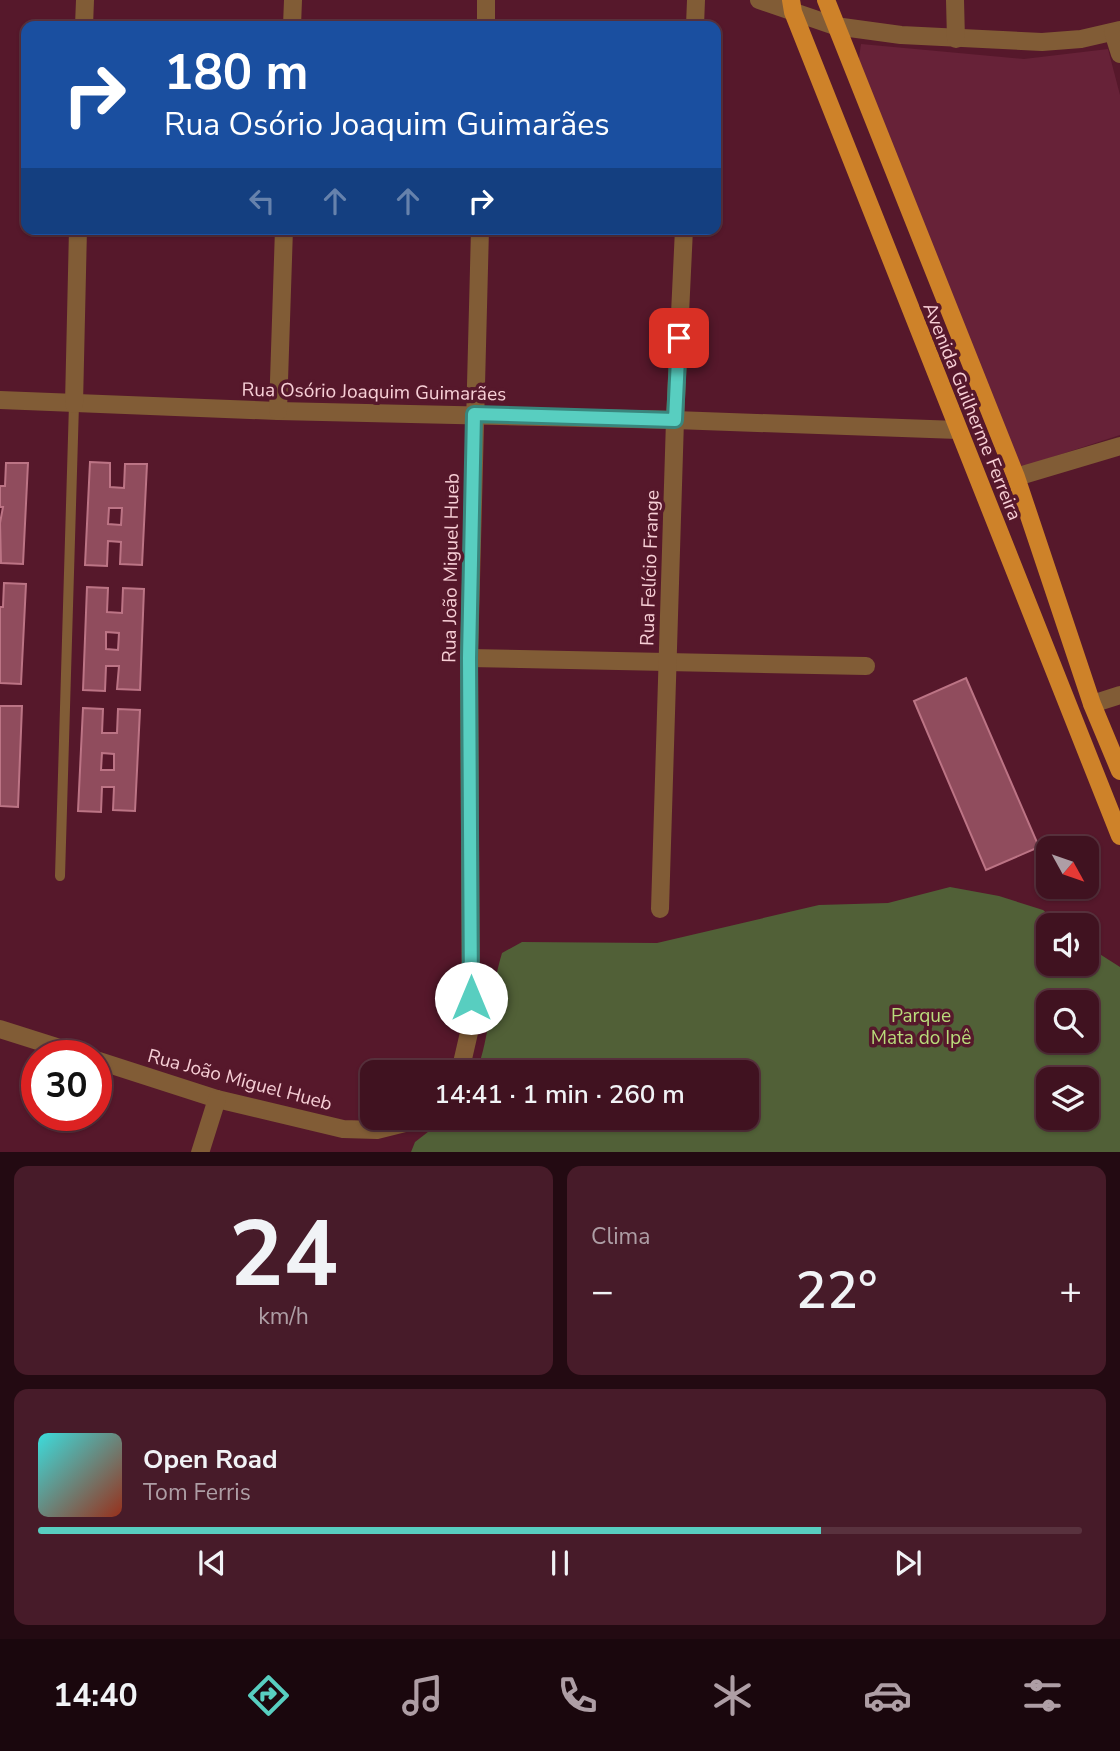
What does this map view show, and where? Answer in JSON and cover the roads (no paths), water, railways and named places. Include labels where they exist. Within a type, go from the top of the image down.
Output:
[{"type":"main road","name":"Avenida Guilherme Ferreira","points":[[826,0],[1016,477],[1092,704],[1120,771]]},
{"type":"main road","name":"Avenida Guilherme Ferreira","points":[[792,6],[1120,836]]},
{"type":"street","points":[[84,21],[85,0]]},
{"type":"street","points":[[292,21],[293,0]]},
{"type":"street","points":[[486,0],[486,21]]},
{"type":"street","points":[[695,21],[696,0]]},
{"type":"street","points":[[759,0],[792,6],[835,26],[901,35],[1042,43],[1081,39],[1117,31],[1120,54]]},
{"type":"street","points":[[954,0],[956,39]]},
{"type":"street","points":[[74,404],[78,235]]},
{"type":"street","points":[[278,411],[284,235]]},
{"type":"street","name":"Rua João Miguel Hueb","points":[[463,1060],[471,1024],[469,658],[480,235]]},
{"type":"street","name":"Rua Felício Frange","points":[[660,909],[675,420],[684,235]]},
{"type":"street","name":"Rua Osório Joaquim Guimarães","points":[[0,400],[278,411],[474,414],[958,430]]},
{"type":"street","points":[[1016,477],[1120,446]]},
{"type":"street","points":[[469,658],[866,666]]},
{"type":"street","points":[[1092,704],[1120,695]]},
{"type":"street","points":[[0,1029],[35,1040]]},
{"type":"street","name":"Rua João Miguel Hueb","points":[[112,1065],[217,1099],[343,1129],[360,1130]]},
{"type":"street","points":[[200,1152],[217,1099]]},
{"type":"lane","points":[[60,876],[74,404]]},
{"type":"park label","name":"Parque Mata do Ipê","points":[[921,1026]]}]
